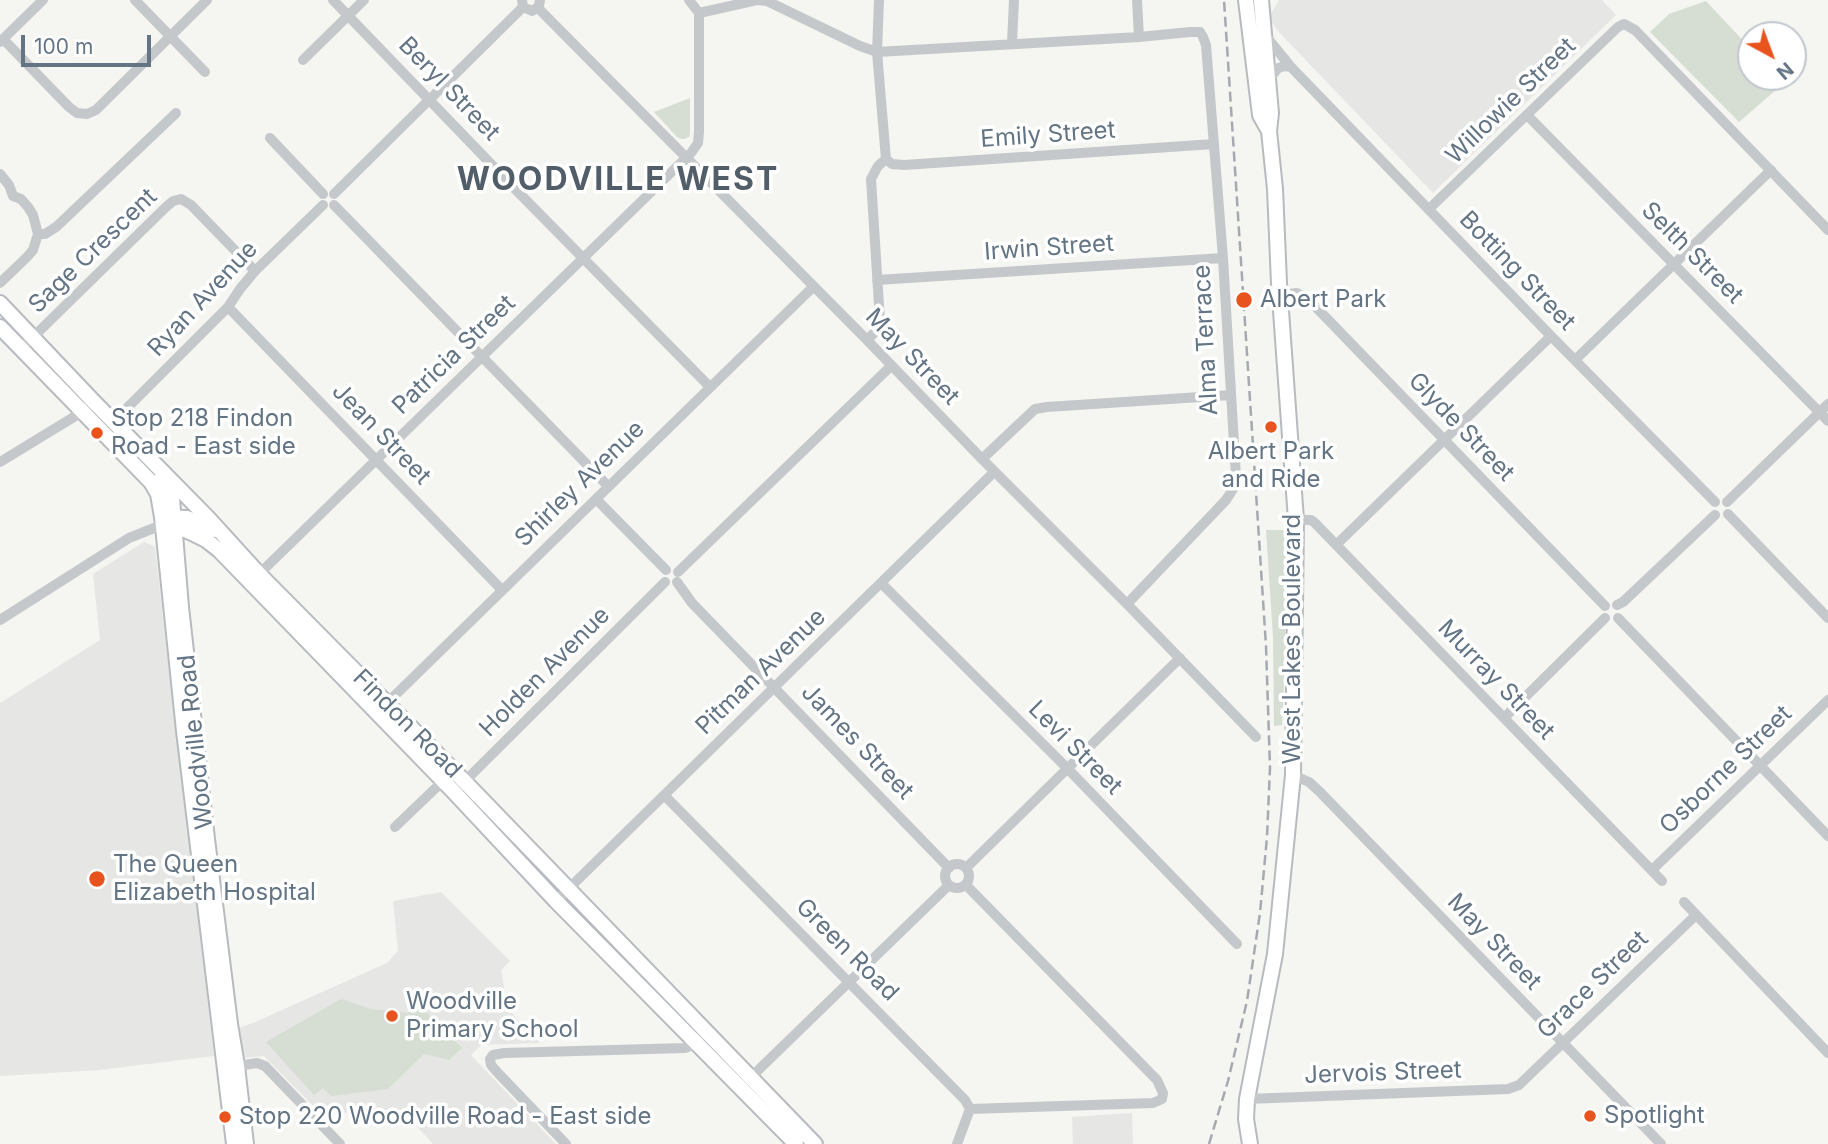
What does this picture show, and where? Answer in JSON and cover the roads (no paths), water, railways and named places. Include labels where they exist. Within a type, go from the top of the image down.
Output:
[{"type":"main road","name":"West Lakes Boulevard","points":[[1246,0],[1260,115],[1269,131]]},
{"type":"main road","name":"West Lakes Boulevard","points":[[1250,1144],[1246,1119],[1247,1100],[1275,954],[1293,775],[1296,520],[1269,131],[1271,113],[1261,0]]},
{"type":"main road","name":"Findon Road","points":[[0,303],[209,519],[255,578],[459,787],[569,890],[706,1031],[796,1144]]},
{"type":"main road","points":[[0,327],[151,482],[168,522],[187,519],[218,530]]},
{"type":"main road","name":"Woodville Road","points":[[158,468],[172,498],[168,522],[183,719],[212,969],[246,1144]]},
{"type":"main road","name":"Findon Road","points":[[168,522],[206,540],[255,578]]},
{"type":"main road","name":"Woodville Road","points":[[168,522],[175,549],[213,888],[231,1067],[234,1144]]},
{"type":"main road","points":[[175,549],[186,542],[206,540]]},
{"type":"main road","name":"Findon Road","points":[[382,708],[443,781],[459,787],[556,901],[695,1042],[815,1144]]},
{"type":"street","points":[[43,0],[1,41],[69,107],[77,113],[87,114],[96,110],[207,0]]},
{"type":"street","points":[[135,0],[205,72]]},
{"type":"street","name":"Beryl Street","points":[[334,0],[710,387]]},
{"type":"street","points":[[303,60],[364,0]]},
{"type":"street","points":[[686,158],[698,143],[699,132],[699,13],[689,0]]},
{"type":"street","points":[[699,13],[767,0],[877,52],[1139,37],[1137,0]]},
{"type":"street","points":[[867,340],[876,331],[880,321],[871,179],[878,166],[886,159],[877,52],[879,0]]},
{"type":"street","points":[[1012,43],[1014,0]]},
{"type":"street","points":[[523,4],[528,10],[535,10],[539,4]]},
{"type":"street","name":"Ryan Avenue","points":[[113,422],[228,307],[255,271],[430,100],[523,4]]},
{"type":"street","name":"May Street","points":[[539,4],[686,158],[1256,737]]},
{"type":"street","name":"Willowie Street","points":[[1429,209],[1624,24],[1635,30],[1771,170]]},
{"type":"street","name":"Alma Terrace","points":[[1127,604],[1226,500],[1235,486],[1236,477],[1223,258],[1206,46],[1200,32],[1139,37]]},
{"type":"street","name":"Botting Street","points":[[1263,33],[1292,67],[1551,336],[1715,502]]},
{"type":"street","points":[[1268,81],[1278,68],[1292,67]]},
{"type":"street","points":[[38,234],[45,234],[56,227],[176,113]]},
{"type":"street","name":"Selth Street","points":[[1527,115],[1828,421]]},
{"type":"street","points":[[270,138],[608,486]]},
{"type":"street","name":"Emily Street","points":[[886,159],[892,164],[904,165],[1214,145]]},
{"type":"street","name":"Patricia Street","points":[[255,578],[686,158]]},
{"type":"street","points":[[1575,360],[1771,170],[1828,230]]},
{"type":"street","points":[[0,174],[9,185],[13,196],[19,197],[28,207],[38,234],[33,250],[0,283]]},
{"type":"street","name":"Sage Crescent","points":[[21,349],[173,201],[181,199],[191,205],[255,271]]},
{"type":"street","name":"Irwin Street","points":[[877,280],[1223,258]]},
{"type":"street","name":"Shirley Avenue","points":[[382,708],[813,286]]},
{"type":"street","name":"Glyde Street","points":[[1280,295],[1297,293],[1309,300],[1605,606]]},
{"type":"street","name":"Jean Street","points":[[228,307],[502,590]]},
{"type":"street","points":[[1337,544],[1551,336]]},
{"type":"street","points":[[666,570],[663,576],[665,582],[671,585],[891,366]]},
{"type":"street","points":[[982,459],[1035,409],[1231,395]]},
{"type":"street","points":[[0,462],[82,412],[93,401]]},
{"type":"street","points":[[1727,502],[1828,404]]},
{"type":"street","name":"Pitman Avenue","points":[[556,901],[995,472]]},
{"type":"street","points":[[596,499],[666,570]]},
{"type":"street","points":[[1715,514],[1715,502],[1727,502]]},
{"type":"street","points":[[1715,514],[1723,517],[1728,514],[1730,510],[1727,502]]},
{"type":"street","points":[[1617,606],[1715,514]]},
{"type":"street","points":[[1728,514],[1828,618]]},
{"type":"street","name":"Murray Street","points":[[1296,520],[1311,520],[1337,544],[1662,881]]},
{"type":"street","points":[[0,620],[129,538],[135,531],[168,522]]},
{"type":"street","points":[[666,570],[672,569],[677,577]]},
{"type":"street","name":"James Street","points":[[677,577],[692,603],[950,868]]},
{"type":"street","name":"Holden Avenue","points":[[459,787],[665,582]]},
{"type":"street","name":"Levi Street","points":[[882,584],[1067,768],[1237,944]]},
{"type":"street","points":[[1610,603],[1617,606],[1620,613],[1618,618],[1613,621],[1605,618],[1605,606],[1610,603]]},
{"type":"street","points":[[1504,718],[1605,618]]},
{"type":"street","points":[[1618,618],[1828,836]]},
{"type":"street","points":[[965,868],[1180,658]]},
{"type":"street","name":"Osborne Street","points":[[1652,870],[1828,700]]},
{"type":"street","name":"May Street","points":[[1293,775],[1309,782],[1319,791],[1661,1144]]},
{"type":"street","points":[[396,827],[443,781]]},
{"type":"street","name":"Green Road","points":[[665,796],[970,1108]]},
{"type":"street","points":[[949,885],[946,874],[956,865],[965,868],[969,878],[966,885]]},
{"type":"street","points":[[745,1083],[949,885]]},
{"type":"street","points":[[949,885],[956,888],[966,885]]},
{"type":"street","points":[[957,1144],[970,1108],[1153,1103],[1162,1099],[1163,1093],[1157,1080],[966,885]]},
{"type":"street","points":[[1684,902],[1828,1053]]},
{"type":"street","name":"Grace Street","points":[[1519,1085],[1696,915]]},
{"type":"street","points":[[566,1144],[491,1065],[490,1059],[493,1055],[685,1048],[706,1031]]},
{"type":"street","points":[[231,1067],[257,1063],[265,1066],[340,1144]]},
{"type":"street","name":"Jervois Street","points":[[1247,1100],[1508,1089],[1519,1085]]},
{"type":"railway","points":[[1209,1144],[1228,1081],[1247,1001],[1260,913],[1270,768],[1266,646],[1224,0]]},
{"type":"place","name":"Albert Park","points":[[1244,300]]},
{"type":"place","name":"Albert Park and Ride","points":[[1271,427]]},
{"type":"place","name":"Stop 218 Findon Road - East side","points":[[97,433]]},
{"type":"place","name":"The Queen Elizabeth Hospital","points":[[97,879]]},
{"type":"place","name":"Woodville Primary School","points":[[392,1016]]},
{"type":"place","name":"Spotlight","points":[[1590,1116]]},
{"type":"place","name":"Stop 220 Woodville Road - East side","points":[[225,1117]]},
{"type":"district","name":"WOODVILLE WEST","points":[[618,180]]}]
